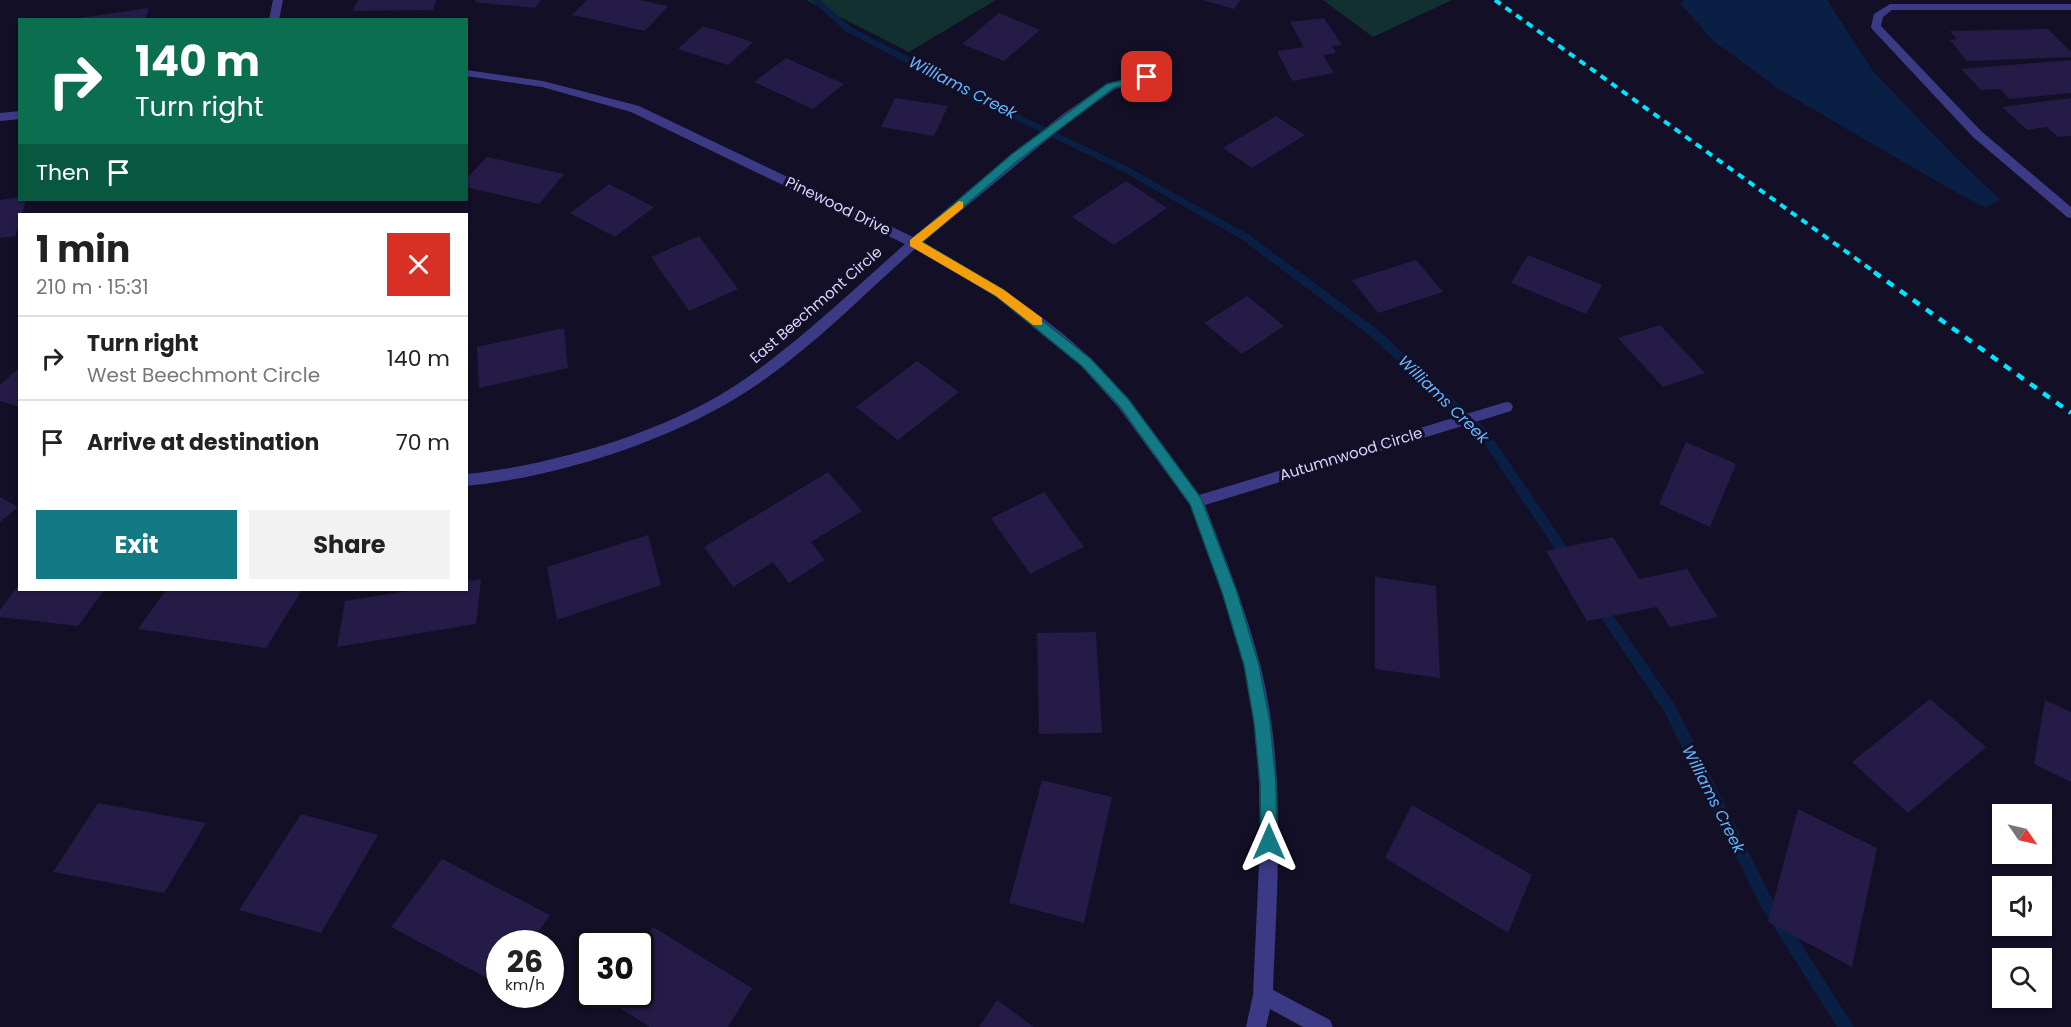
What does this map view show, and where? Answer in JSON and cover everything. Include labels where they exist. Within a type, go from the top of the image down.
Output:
[{"type":"street","points":[[274,18],[278,0]]},
{"type":"street","points":[[2069,5],[1890,7],[1878,16],[1876,27],[1977,134],[2071,214]]},
{"type":"street","name":"Pinewood Drive","points":[[468,73],[543,84],[635,109],[914,243],[1000,293],[1086,362],[1124,404],[1196,502],[1230,592],[1252,665],[1262,722],[1268,783],[1269,842],[1263,995],[1256,1027]]},
{"type":"street","name":"East Beechmont Circle","points":[[468,480],[496,477],[559,464],[643,437],[695,415],[747,384],[796,347],[1016,156],[1111,86],[1166,73]]},
{"type":"street","points":[[0,117],[18,115]]},
{"type":"street","name":"Autumnwood Circle","points":[[1196,502],[1506,407]]},
{"type":"street","points":[[1263,995],[1323,1027]]},
{"type":"green space","points":[[806,0],[996,0],[909,52]]},
{"type":"green space","points":[[1323,0],[1452,0],[1373,37]]},
{"type":"water","points":[[1683,0],[1827,0],[1873,71],[1955,157],[2000,199],[1986,208],[1785,93],[1713,41],[1681,4]]},
{"type":"building","points":[[358,0],[436,0],[433,10],[352,11]]},
{"type":"building","points":[[476,0],[541,0],[535,8],[474,2]]},
{"type":"building","points":[[587,0],[639,0],[668,6],[645,31],[572,15]]},
{"type":"building","points":[[1202,0],[1241,0],[1234,9]]},
{"type":"building","points":[[149,8],[146,18],[79,18]]},
{"type":"building","points":[[999,13],[1040,30],[1004,61],[962,44]]},
{"type":"building","points":[[1324,18],[1342,45],[1332,46],[1336,53],[1323,55],[1334,73],[1292,81],[1277,51],[1304,47],[1290,22]]},
{"type":"building","points":[[703,26],[753,42],[728,65],[678,49]]},
{"type":"building","points":[[2048,29],[2071,52],[2071,57],[1967,61],[1950,40],[1957,39],[1950,31]]},
{"type":"building","points":[[786,58],[844,84],[813,109],[754,82]]},
{"type":"building","points":[[2071,60],[2071,93],[2009,99],[2000,89],[1981,90],[1961,69]]},
{"type":"building","points":[[895,98],[948,106],[934,136],[881,127]]},
{"type":"building","points":[[2071,98],[2071,136],[2058,137],[2047,127],[2027,130],[2002,107]]},
{"type":"building","points":[[1276,116],[1305,135],[1252,168],[1223,148]]},
{"type":"building","points":[[487,157],[564,174],[539,204],[468,187],[468,177]]},
{"type":"building","points":[[1126,181],[1167,208],[1114,245],[1072,217]]},
{"type":"building","points":[[609,184],[654,207],[615,237],[570,213]]},
{"type":"building","points":[[18,197],[18,201],[26,201],[22,213],[18,213],[16,236],[0,238],[0,200]]},
{"type":"building","points":[[699,236],[738,289],[689,311],[651,257]]},
{"type":"building","points":[[1528,255],[1602,285],[1586,314],[1511,283]]},
{"type":"building","points":[[1416,260],[1443,292],[1378,313],[1352,280]]},
{"type":"building","points":[[1247,296],[1284,326],[1242,354],[1204,323]]},
{"type":"building","points":[[1660,325],[1705,373],[1663,387],[1618,338]]},
{"type":"building","points":[[564,328],[568,368],[479,388],[477,347]]},
{"type":"building","points":[[917,361],[959,392],[898,440],[856,407]]},
{"type":"building","points":[[18,369],[18,406],[0,401],[0,385]]},
{"type":"building","points":[[1686,442],[1736,464],[1710,527],[1659,504]]},
{"type":"building","points":[[828,472],[862,511],[811,542],[825,560],[789,583],[773,562],[733,587],[704,547]]},
{"type":"building","points":[[1044,492],[1084,547],[1030,574],[991,518]]},
{"type":"building","points":[[0,497],[18,507],[0,522]]},
{"type":"building","points":[[648,535],[661,585],[557,620],[547,567]]},
{"type":"building","points":[[1613,537],[1639,579],[1687,569],[1718,617],[1670,627],[1657,607],[1587,621],[1546,551]]},
{"type":"building","points":[[1375,577],[1436,586],[1440,678],[1375,669]]},
{"type":"building","points":[[481,579],[476,624],[337,647],[345,601],[408,591],[468,591],[468,581]]},
{"type":"building","points":[[18,586],[18,591],[103,591],[78,626],[0,617],[0,610]]},
{"type":"building","points":[[165,591],[301,591],[266,648],[138,629]]},
{"type":"building","points":[[1096,632],[1102,733],[1039,734],[1037,633]]},
{"type":"building","points":[[1930,699],[1986,747],[1908,813],[1852,762]]},
{"type":"building","points":[[2045,700],[2071,712],[2071,782],[2034,764]]},
{"type":"building","points":[[1042,780],[1112,797],[1084,923],[1009,903]]},
{"type":"building","points":[[98,803],[206,823],[164,893],[53,872]]},
{"type":"building","points":[[1412,805],[1532,875],[1508,933],[1385,858]]},
{"type":"building","points":[[1798,809],[1877,848],[1852,967],[1768,922]]},
{"type":"building","points":[[301,814],[378,835],[321,933],[239,910]]},
{"type":"building","points":[[442,859],[550,915],[540,930],[486,930],[486,978],[391,927]]},
{"type":"building","points":[[653,927],[752,988],[728,1027],[650,1027],[620,1008],[654,1008],[654,930],[651,930]]},
{"type":"building","points":[[997,1000],[1034,1027],[979,1027]]},
{"type":"waterway","name":"Williams Creek","points":[[815,0],[848,29],[1025,121],[1125,169],[1245,237],[1372,331],[1483,433],[1570,561]]},
{"type":"waterway","name":"Williams Creek","points":[[1599,605],[1670,709],[1764,898],[1846,1027]]},
{"type":"railway","points":[[1495,0],[1876,273]]},
{"type":"railway","points":[[1874,272],[2071,413]]},
{"type":"slow traffic","points":[[959,205],[914,243],[1000,293],[1037,321]]},
{"type":"route","points":[[1147,77],[1111,86],[1067,117],[1016,156],[914,243],[1000,293],[1086,362],[1124,404],[1196,502],[1230,592],[1252,665],[1262,722],[1268,783],[1269,842]]}]
